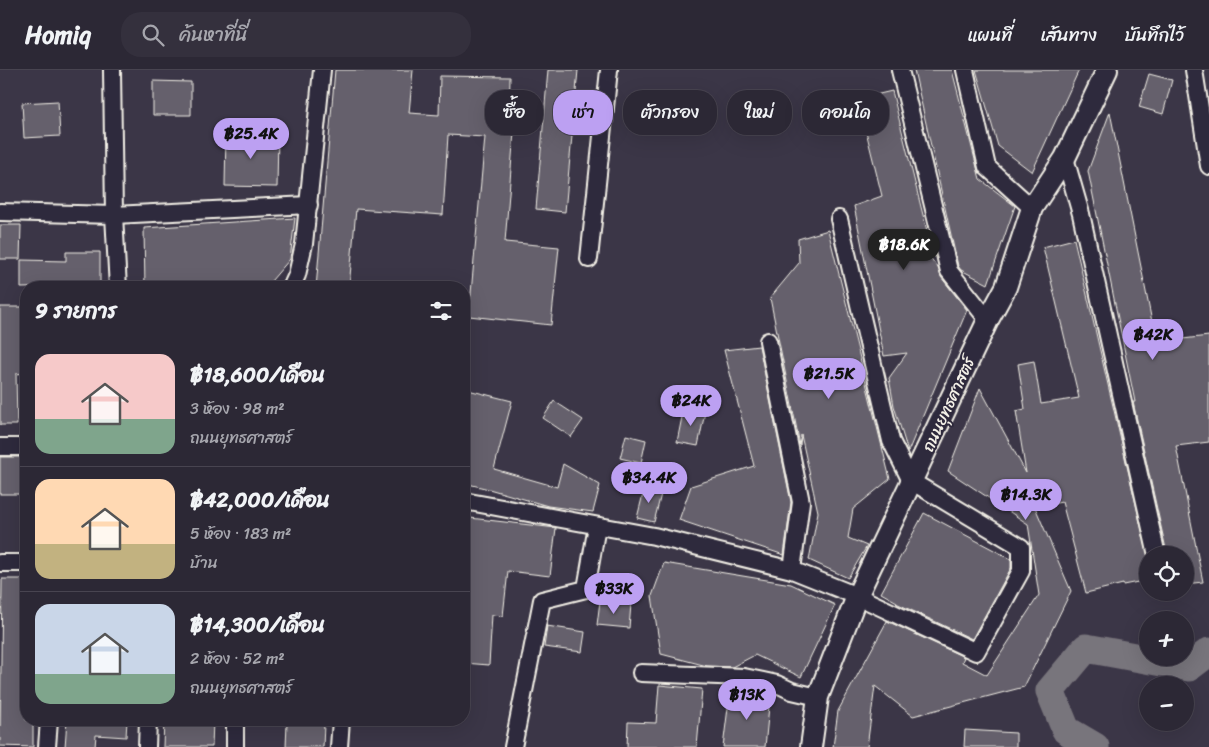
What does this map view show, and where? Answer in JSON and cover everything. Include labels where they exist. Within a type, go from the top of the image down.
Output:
[{"type":"street","points":[[112,70],[114,215],[118,281]]},
{"type":"street","points":[[295,281],[298,275],[304,244],[322,70]]},
{"type":"street","points":[[589,258],[608,70]]},
{"type":"street","points":[[900,70],[949,271],[988,320]]},
{"type":"street","points":[[965,70],[987,167],[1032,208]]},
{"type":"street","name":"ถนนยุทธศาสตร์","points":[[811,747],[818,697],[857,596],[988,320],[1006,287],[1032,208],[1065,158],[1107,70]]},
{"type":"street","points":[[1194,70],[1209,166]]},
{"type":"street","points":[[1065,158],[1081,214],[1155,546]]},
{"type":"street","points":[[0,212],[114,215],[309,205]]},
{"type":"street","points":[[470,502],[654,536],[792,570],[857,596],[976,652],[1021,571],[1021,547],[911,480],[891,441],[839,219]]},
{"type":"street","points":[[768,341],[801,502],[792,570]]},
{"type":"street","points":[[0,446],[20,446]]},
{"type":"street","points":[[513,747],[542,600],[586,589],[597,526]]},
{"type":"street","points":[[0,563],[20,563]]},
{"type":"street","points":[[641,673],[744,677],[777,684],[792,691],[818,697]]},
{"type":"street","points":[[47,747],[49,726]]},
{"type":"street","points":[[147,747],[148,726]]},
{"type":"street","points":[[235,747],[236,726]]},
{"type":"street","points":[[339,747],[341,726]]},
{"type":"building","points":[[335,70],[413,70],[409,113],[439,115],[440,76],[510,77],[510,90],[485,90],[485,135],[514,135],[505,242],[559,247],[551,325],[470,316],[485,137],[448,135],[443,215],[356,209],[350,281],[317,281]]},
{"type":"building","points":[[548,70],[578,70],[576,90],[553,90],[553,135],[572,135],[565,212],[536,209]]},
{"type":"building","points":[[914,70],[952,70],[980,179],[1015,206],[988,284],[961,270],[958,266]]},
{"type":"building","points":[[976,70],[1079,70],[1032,172],[998,146]]},
{"type":"building","points":[[1149,74],[1172,80],[1163,114],[1139,107]]},
{"type":"building","points":[[153,81],[191,82],[191,115],[153,115]]},
{"type":"building","points":[[892,91],[935,257],[927,253],[938,268],[941,277],[967,310],[908,452],[894,406],[889,378],[907,353],[884,356],[854,206],[882,196],[867,135],[889,135],[889,92]]},
{"type":"building","points":[[58,101],[60,136],[24,138],[22,103]]},
{"type":"building","points":[[1110,112],[1156,342],[1209,336],[1209,442],[1176,446],[1203,582],[1194,583],[1194,546],[1165,546],[1133,402],[1135,402],[1088,171]]},
{"type":"building","points":[[226,133],[278,135],[277,187],[225,186]]},
{"type":"building","points":[[295,218],[290,259],[271,281],[145,281],[144,228]]},
{"type":"building","points":[[0,225],[21,225],[20,259],[0,259]]},
{"type":"building","points":[[828,230],[890,479],[853,509],[848,538],[867,546],[848,578],[809,560],[818,512],[801,435],[800,445],[770,298],[799,263],[798,239]]},
{"type":"building","points":[[1074,239],[1146,546],[1139,546],[1139,582],[1086,593],[1062,502],[1035,507],[1071,591],[1024,687],[913,716],[875,686],[867,747],[833,747],[838,711],[887,621],[964,657],[962,662],[987,675],[1039,595],[1028,524],[948,471],[980,388],[1026,473],[1016,411],[1025,409],[1018,364],[1034,361],[1041,404],[1079,398],[1043,247]]},
{"type":"building","points":[[66,252],[100,252],[100,281],[21,281],[21,260],[66,261]]},
{"type":"building","points":[[0,307],[20,307],[20,374],[16,374],[17,425],[0,425]]},
{"type":"building","points":[[759,346],[791,502],[784,555],[679,520],[691,486],[754,466],[724,350]]},
{"type":"building","points":[[470,390],[512,401],[494,469],[557,487],[563,464],[600,485],[593,512],[548,506],[470,484]]},
{"type":"building","points":[[554,401],[583,420],[571,437],[543,418]]},
{"type":"building","points":[[684,407],[705,412],[698,446],[677,442]]},
{"type":"building","points":[[626,435],[646,440],[641,463],[620,458]]},
{"type":"building","points":[[0,457],[20,457],[20,494],[0,494]]},
{"type":"building","points":[[645,486],[662,490],[654,522],[637,518]]},
{"type":"building","points":[[924,513],[1011,559],[1011,568],[972,639],[896,603],[881,593]]},
{"type":"building","points":[[470,518],[556,528],[550,576],[508,571],[503,616],[492,615],[489,665],[470,663]]},
{"type":"building","points":[[664,563],[791,584],[835,605],[801,677],[755,655],[732,667],[707,666],[661,654],[652,596]]},
{"type":"building","points":[[2,579],[20,579],[20,726],[33,726],[33,747],[0,746]]},
{"type":"building","points":[[600,601],[631,604],[629,628],[597,625]]},
{"type":"building","points":[[547,626],[585,632],[582,652],[544,647]]},
{"type":"building","points":[[659,685],[702,689],[697,747],[627,747],[628,722],[656,723]]},
{"type":"building","points":[[730,692],[770,696],[765,747],[723,747]]},
{"type":"building","points":[[67,726],[127,726],[126,737],[96,735],[95,747],[65,747]]},
{"type":"building","points":[[164,726],[213,726],[212,747],[163,747]]},
{"type":"building","points":[[287,726],[324,726],[323,747],[286,747]]},
{"type":"building","points":[[965,730],[1016,733],[1016,747],[964,747]]},
{"type":"waterway","points":[[1095,747],[1066,730],[1050,691],[1086,648],[1189,667],[1209,652]]}]
